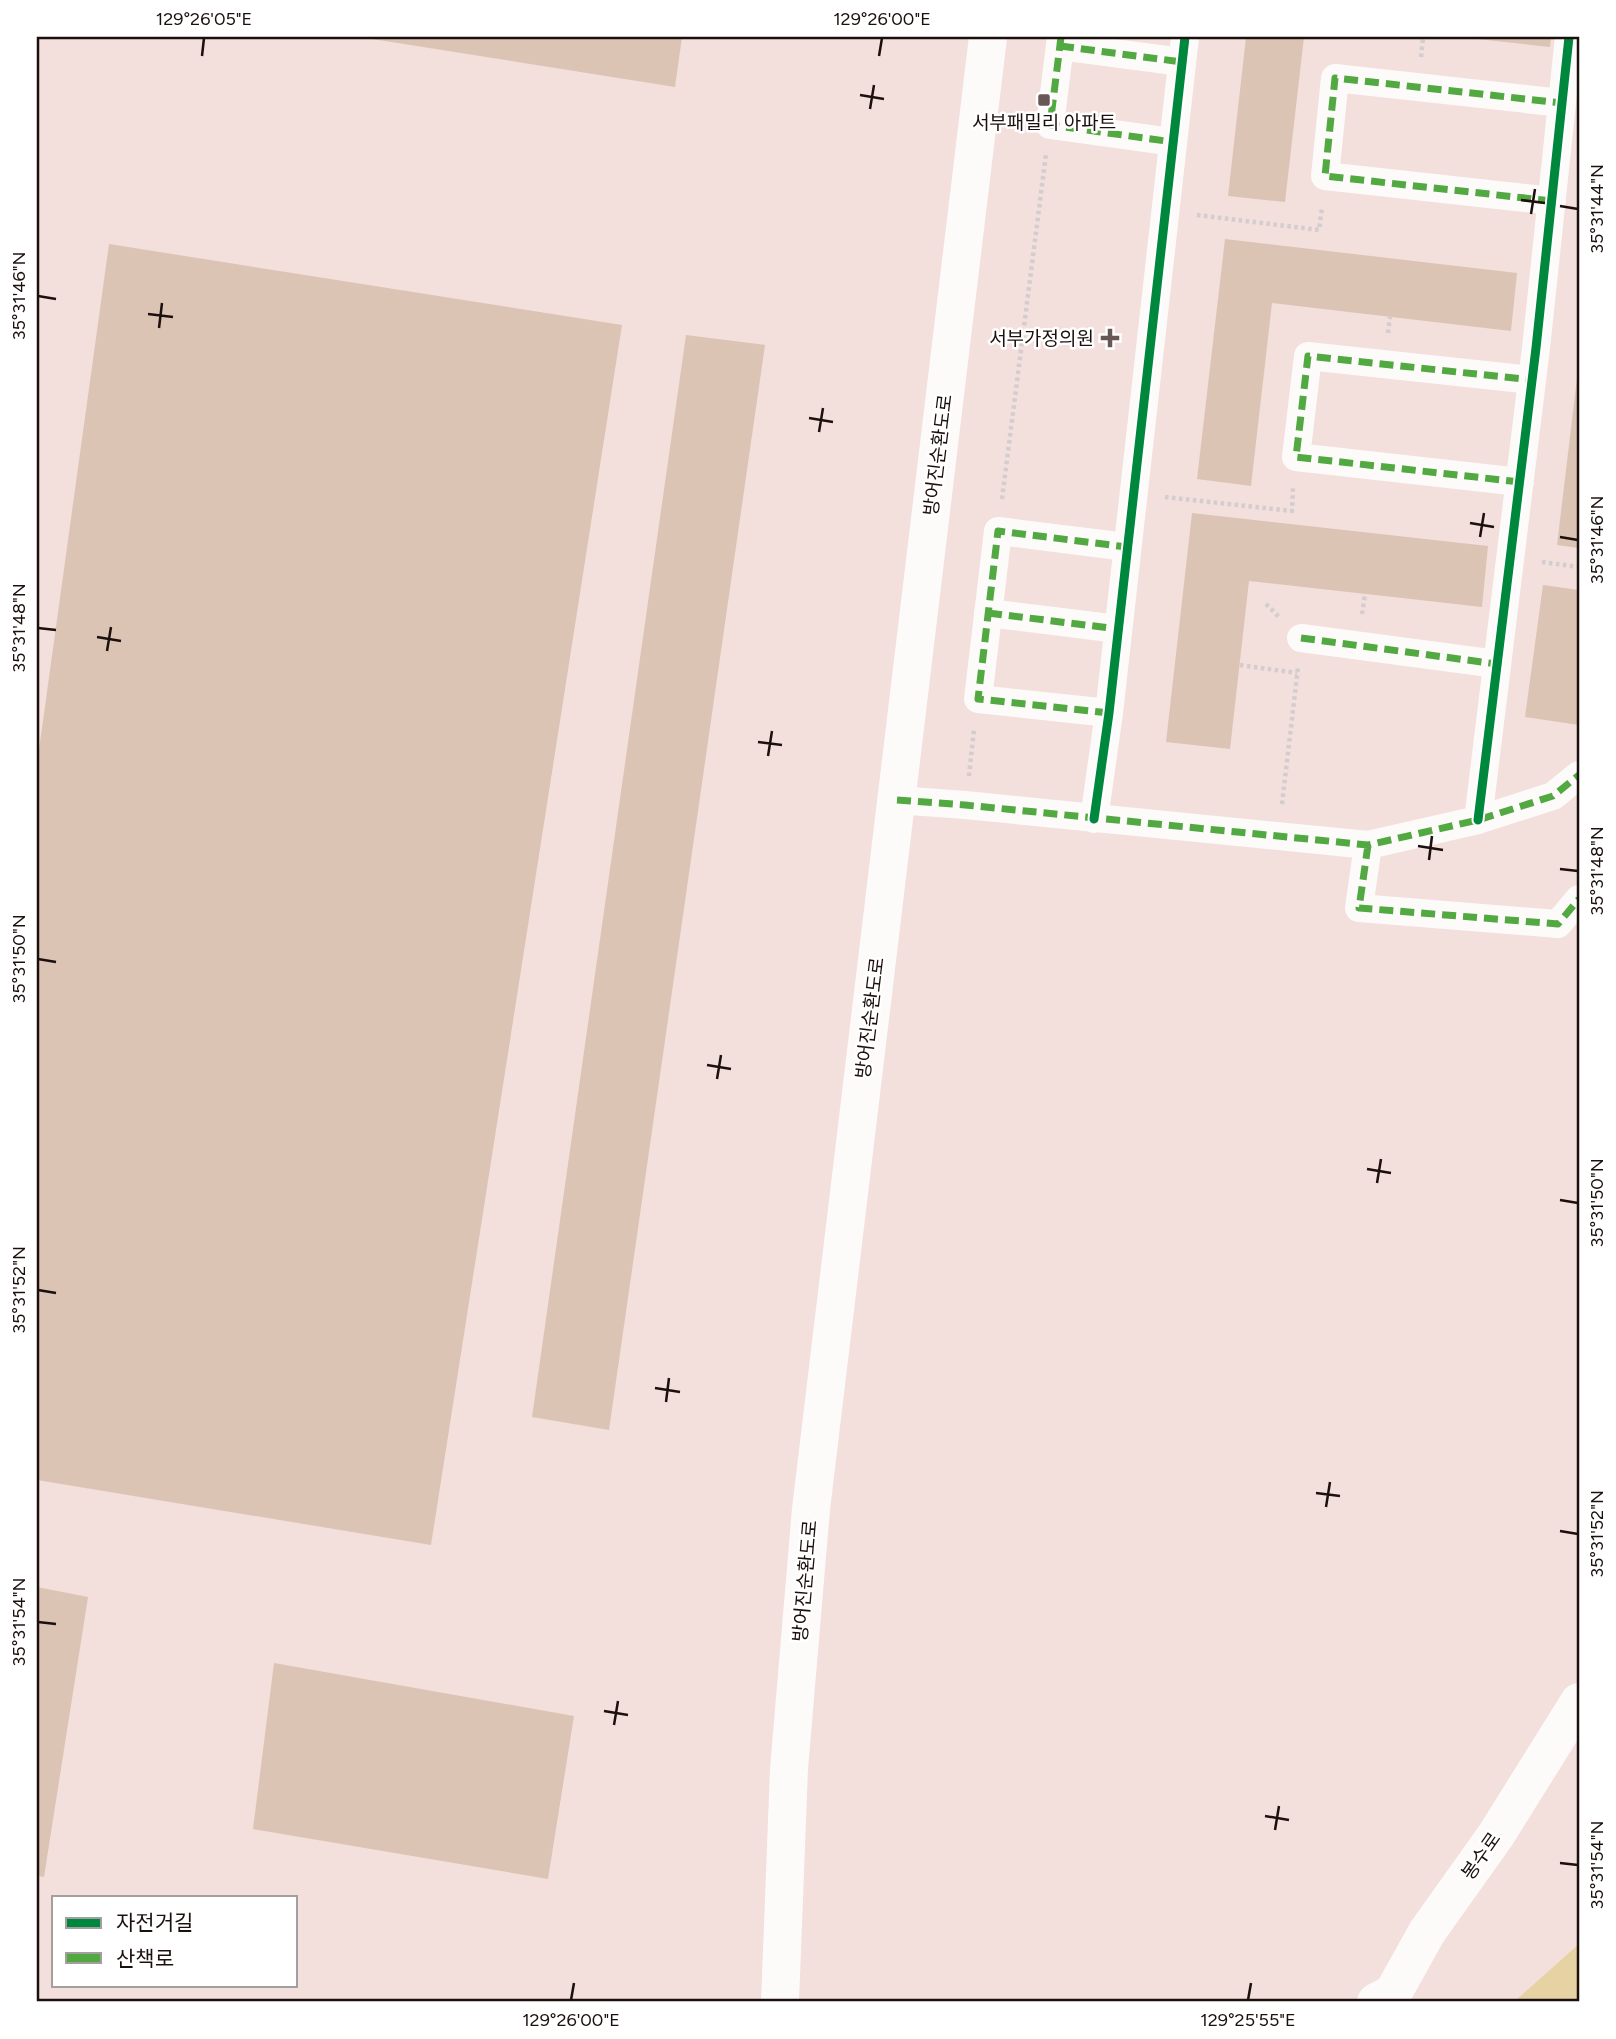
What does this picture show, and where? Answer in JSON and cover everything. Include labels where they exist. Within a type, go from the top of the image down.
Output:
[{"type":"main road","name":"방어진순환도로","points":[[780,2002],[789,1769],[811,1509],[988,37]]},
{"type":"main road","name":"봉수로","points":[[1376,2002],[1393,1993],[1427,1933],[1496,1835],[1579,1702]]},
{"type":"street","points":[[1478,820],[1532,380],[1569,37]]},
{"type":"street","points":[[1094,818],[1109,713],[1127,547],[1173,142],[1183,50],[1061,41],[1050,125],[1173,142]]},
{"type":"street","points":[[1552,201],[1325,176],[1335,78],[1562,103]]},
{"type":"street","points":[[1520,482],[1296,457],[1308,356],[1532,380]]},
{"type":"street","points":[[1109,713],[978,699],[998,531],[1127,547]]},
{"type":"street","points":[[988,613],[1118,629]]},
{"type":"street","points":[[1301,638],[1497,664]]},
{"type":"street","points":[[897,800],[1368,845],[1478,820],[1553,796],[1579,775]]},
{"type":"street","points":[[1368,845],[1359,908],[1558,924],[1579,899]]},
{"type":"path","points":[[998,531],[1050,125]]},
{"type":"path","points":[[1165,212],[1320,230],[1325,176]]},
{"type":"path","points":[[1133,494],[1292,511],[1296,457]]},
{"type":"path","points":[[1282,810],[1301,638]]},
{"type":"path","points":[[1240,665],[1297,673]]},
{"type":"path","points":[[965,805],[978,699]]},
{"type":"shaded area","points":[[1579,1944],[1579,2002],[1514,2002]]},
{"type":"building","points":[[366,37],[682,37],[675,87]]},
{"type":"building","points":[[1246,37],[1304,37],[1285,202],[1228,196]]},
{"type":"building","points":[[1477,37],[1551,37],[1550,47]]},
{"type":"building","points":[[1225,239],[1517,273],[1511,331],[1272,303],[1251,486],[1197,479]]},
{"type":"building","points":[[109,244],[622,325],[431,1545],[37,1480],[37,764]]},
{"type":"building","points":[[686,335],[765,345],[609,1430],[532,1417]]},
{"type":"building","points":[[1579,370],[1579,548],[1557,545]]},
{"type":"building","points":[[1192,513],[1488,546],[1482,607],[1249,581],[1230,749],[1166,742]]},
{"type":"building","points":[[1543,585],[1579,590],[1579,725],[1525,717]]},
{"type":"building","points":[[37,1587],[88,1597],[44,1877],[37,1876]]},
{"type":"building","points":[[274,1663],[574,1716],[548,1879],[253,1829]]},
{"type":"marked path","points":[[1061,37],[1050,125],[1173,142]]},
{"type":"marked path","points":[[1060,46],[1182,62]]},
{"type":"marked path","points":[[1552,201],[1325,176],[1335,78],[1562,103]]},
{"type":"marked path","points":[[1520,482],[1296,457],[1308,356],[1532,380]]},
{"type":"marked path","points":[[1109,713],[978,699],[998,531],[1127,547]]},
{"type":"marked path","points":[[988,613],[1118,629]]},
{"type":"marked path","points":[[1301,638],[1497,664]]},
{"type":"marked path","points":[[897,800],[1368,845],[1478,820],[1553,796],[1579,775]]},
{"type":"marked path","points":[[1368,845],[1359,908],[1558,924],[1579,899]]},
{"type":"cycle path","points":[[1094,819],[1109,713],[1185,37]]},
{"type":"cycle path","points":[[1478,820],[1536,348],[1569,37]]},
{"type":"place","name":"서부패밀리 아파트","points":[[1044,100]]},
{"type":"place","name":"서부가정의원","points":[[1110,338]]}]
